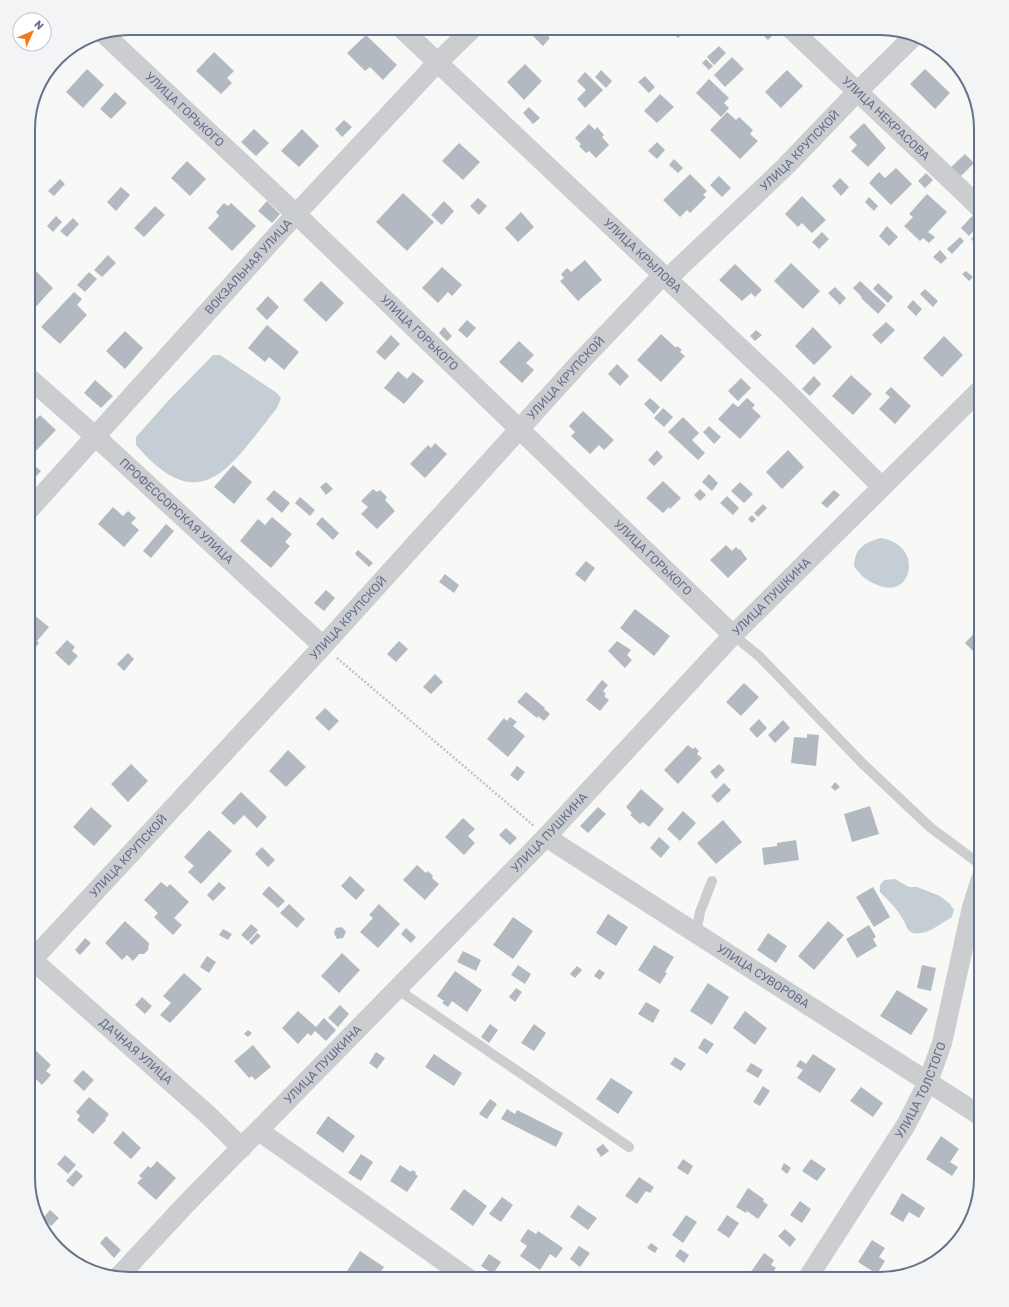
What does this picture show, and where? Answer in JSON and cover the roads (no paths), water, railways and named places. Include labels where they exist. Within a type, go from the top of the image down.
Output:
[{"type":"street","name":"УЛИЦА КРЫЛОВА","points":[[408,35],[785,390],[881,486]]},
{"type":"street","name":"ВОКЗАЛЬНАЯ УЛИЦА","points":[[35,503],[296,214],[437,63],[466,35]]},
{"type":"street","name":"УЛИЦА НЕКРАСОВА","points":[[797,35],[857,92],[893,123],[974,202]]},
{"type":"street","name":"УЛИЦА ГОРЬКОГО","points":[[108,38],[296,214],[733,635]]},
{"type":"street","name":"УЛИЦА КРУПСКОЙ","points":[[35,953],[323,646],[519,428],[665,277],[785,166],[910,40]]},
{"type":"street","name":"ПРОФЕССОРСКАЯ УЛИЦА","points":[[35,383],[96,437],[323,646]]},
{"type":"street","name":"УЛИЦА ПУШКИНА","points":[[123,1272],[186,1204],[546,837],[733,635],[881,486],[974,396]]},
{"type":"street","name":"УЛИЦА СУВОРОВА","points":[[546,837],[974,1112]]},
{"type":"street","name":"УЛИЦА ТОЛСТОГО","points":[[812,1272],[906,1125],[928,1082],[942,1043],[974,901]]},
{"type":"street","name":"ДАЧНАЯ УЛИЦА","points":[[35,962],[207,1114],[242,1148]]},
{"type":"street","points":[[259,1131],[459,1272]]},
{"type":"lane","points":[[733,635],[759,656],[857,757],[931,828],[974,860]]},
{"type":"lane","points":[[696,933],[700,912],[712,881]]},
{"type":"lane","points":[[397,989],[629,1147]]}]
